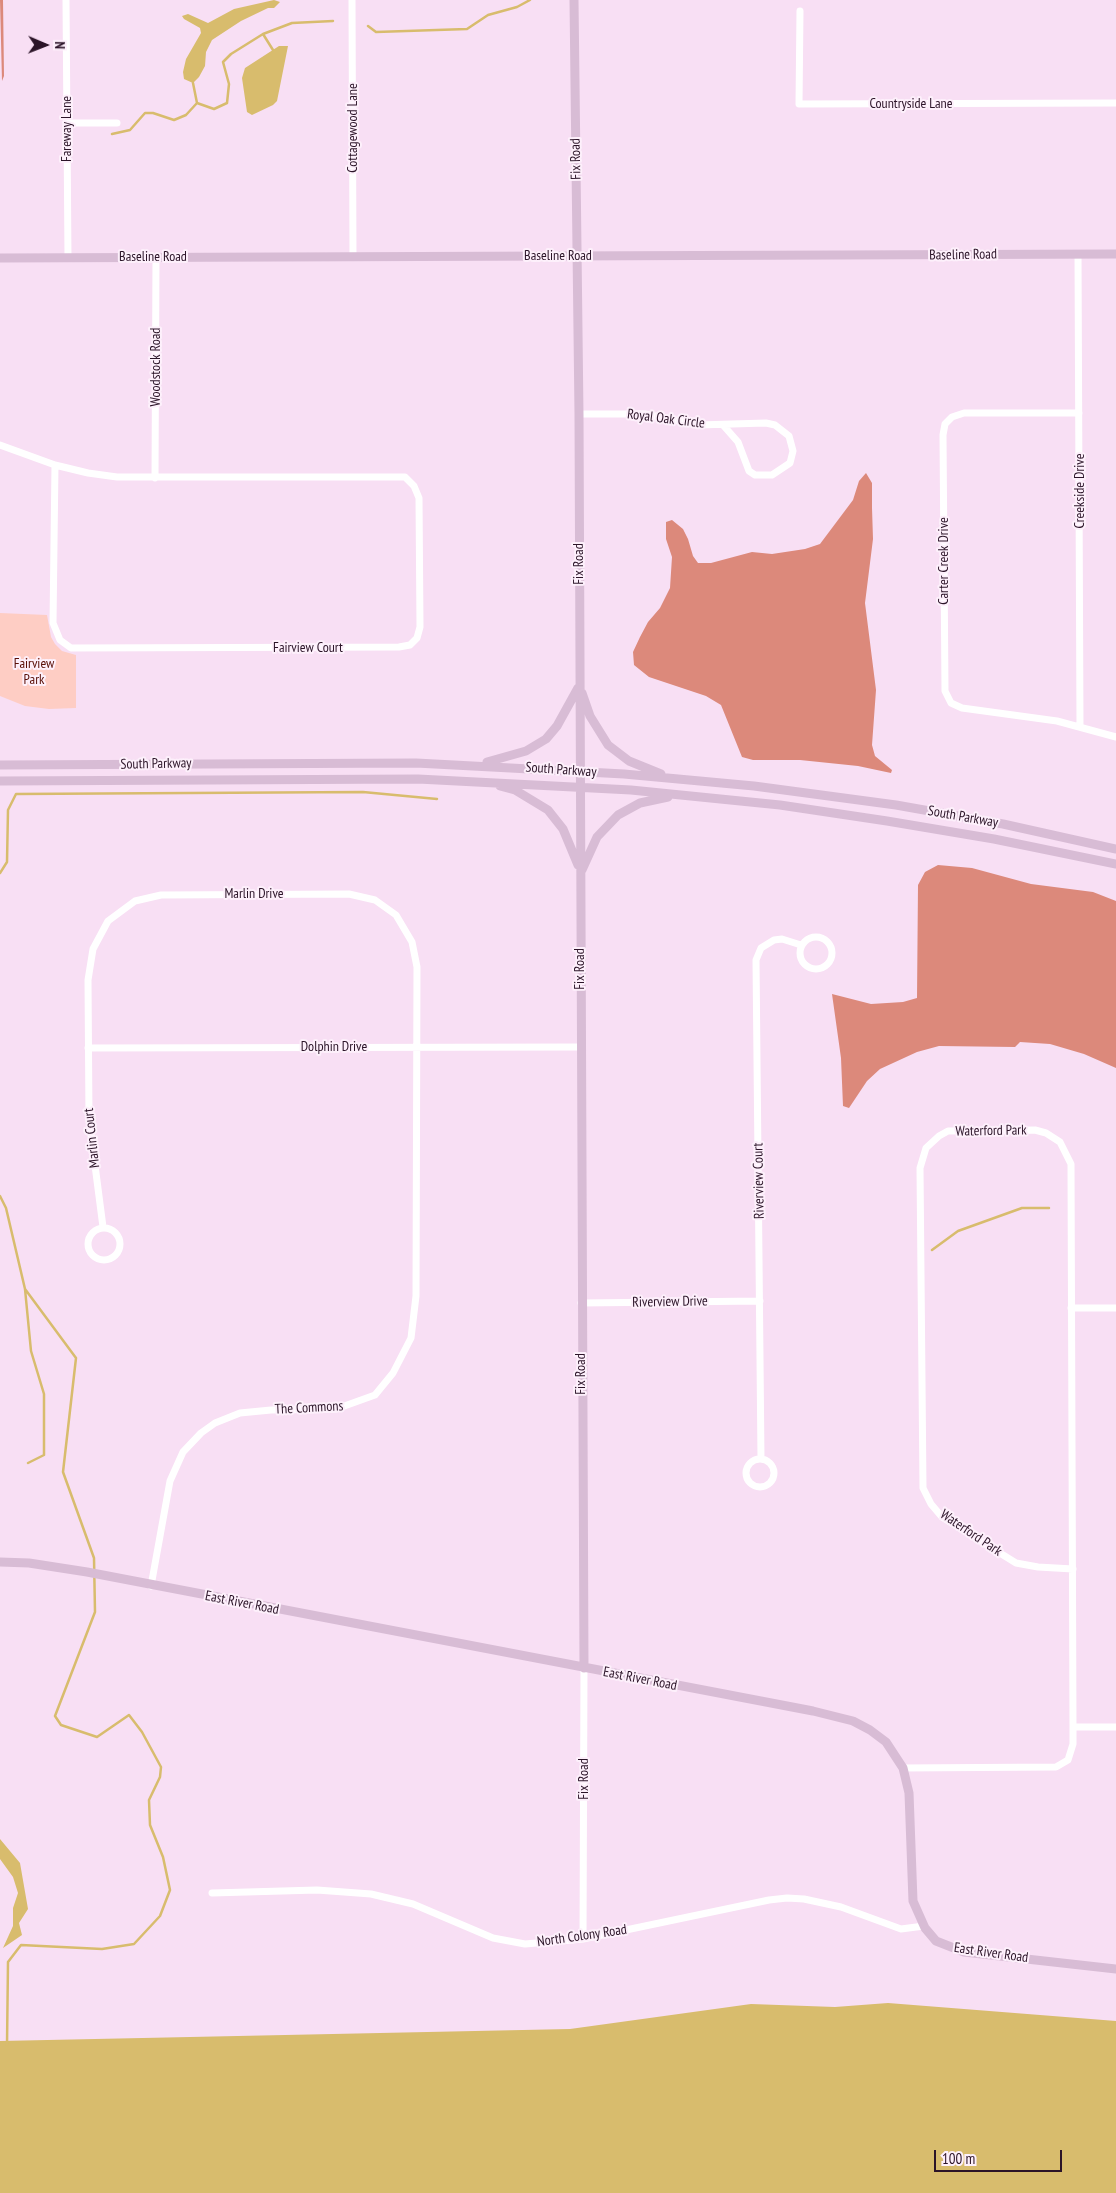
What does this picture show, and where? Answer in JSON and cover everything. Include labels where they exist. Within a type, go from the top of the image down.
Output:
[{"type":"main road","name":"Fix Road","points":[[574,0],[579,414],[581,1303],[584,1668]]},
{"type":"main road","name":"Baseline Road","points":[[0,258],[577,255],[826,257],[1116,254]]},
{"type":"main road","points":[[475,765],[526,752],[541,743],[557,726],[579,686]]},
{"type":"main road","points":[[579,686],[590,716],[608,745],[629,761],[671,778]]},
{"type":"main road","name":"South Parkway","points":[[0,765],[300,763],[475,765],[579,771],[754,786],[896,805],[1003,824],[1116,848]]},
{"type":"main road","name":"South Parkway","points":[[0,781],[470,781],[580,787],[685,795],[887,821],[994,839],[1116,864]]},
{"type":"main road","points":[[470,781],[515,790],[548,810],[563,829],[580,874]]},
{"type":"main road","points":[[580,874],[597,838],[618,815],[640,803],[685,795]]},
{"type":"main road","name":"East River Road","points":[[0,1562],[29,1563],[87,1572],[151,1586],[845,1718],[861,1724],[877,1735],[892,1750],[903,1768],[909,1793],[912,1893],[916,1909],[924,1926],[936,1941],[964,1952],[1116,1969]]},
{"type":"street","name":"Fareway Lane","points":[[66,0],[68,258]]},
{"type":"street","name":"Cottagewood Lane","points":[[352,0],[353,256]]},
{"type":"street","name":"Countryside Lane","points":[[800,11],[800,104],[1116,103]]},
{"type":"street","points":[[67,123],[117,123]]},
{"type":"street","name":"Creekside Drive","points":[[1078,254],[1080,727]]},
{"type":"street","name":"Woodstock Road","points":[[156,257],[156,478]]},
{"type":"street","name":"Carter Creek Drive","points":[[1079,413],[959,414],[945,424],[943,444],[944,671],[945,691],[948,699],[954,705],[962,708],[1057,721],[1080,727]]},
{"type":"street","name":"Royal Oak Circle","points":[[579,414],[645,414],[698,425],[766,423],[776,425],[789,436],[793,451],[790,463],[772,475],[755,475],[749,471],[738,442],[723,425]]},
{"type":"street","points":[[0,445],[55,465]]},
{"type":"street","name":"Fairview Court","points":[[55,465],[88,473],[156,478],[405,477],[414,486],[420,498],[420,628],[417,638],[410,644],[399,648],[72,648],[60,640],[54,623],[55,465]]},
{"type":"street","points":[[1080,727],[1116,737]]},
{"type":"street","name":"Marlin Drive","points":[[88,1048],[89,967],[93,949],[108,921],[125,907],[148,897],[196,894],[349,894],[375,900],[385,905],[404,924],[415,951],[418,1047]]},
{"type":"street","name":"Riverview Court","points":[[812,937],[823,938],[831,946],[831,959],[820,969],[807,968],[800,959],[801,945],[812,937]]},
{"type":"street","name":"Riverview Court","points":[[761,1458],[756,960],[761,948],[774,940],[801,945]]},
{"type":"street","name":"The Commons","points":[[151,1586],[170,1482],[183,1452],[201,1433],[215,1423],[240,1413],[270,1410],[336,1409],[374,1395],[393,1373],[411,1338],[416,1296],[418,1047]]},
{"type":"street","name":"Dolphin Drive","points":[[88,1048],[580,1047]]},
{"type":"street","name":"Marlin Court","points":[[88,1048],[88,1119],[103,1228]]},
{"type":"street","name":"Waterford Park","points":[[903,1768],[1061,1766],[1068,1760],[1073,1751],[1074,1727],[1071,1164],[1060,1142],[1046,1133],[1035,1130],[956,1130],[939,1136],[926,1148],[920,1168],[923,1488],[931,1504],[942,1517],[1016,1563],[1038,1568],[1073,1569]]},
{"type":"street","points":[[103,1228],[114,1231],[120,1241],[116,1253],[103,1260],[91,1253],[88,1241],[93,1232],[103,1228]]},
{"type":"street","name":"Riverview Drive","points":[[581,1303],[760,1301]]},
{"type":"street","points":[[1071,1308],[1116,1308]]},
{"type":"street","points":[[761,1458],[769,1461],[774,1471],[772,1481],[760,1487],[752,1484],[746,1474],[749,1464],[761,1458]]},
{"type":"street","name":"Fix Road","points":[[584,1668],[584,1939]]},
{"type":"street","points":[[1074,1727],[1116,1727]]},
{"type":"street","name":"North Colony Road","points":[[212,1893],[317,1890],[371,1894],[413,1904],[493,1938],[509,1942],[544,1944],[584,1939],[786,1898],[804,1899],[835,1905],[901,1929],[924,1926]]},
{"type":"green space","name":"Fairview Park","points":[[0,613],[47,615],[51,637],[55,644],[62,651],[76,655],[76,708],[49,709],[25,706],[0,696]]},
{"type":"shaded area","points":[[0,0],[3,0],[4,76],[2,81]]},
{"type":"shaded area","points":[[274,0],[280,2],[274,8],[268,8],[241,21],[212,40],[206,52],[205,66],[199,77],[193,83],[184,79],[183,72],[186,59],[201,33],[200,28],[182,16],[188,14],[208,23],[234,9]]},
{"type":"shaded area","points":[[279,46],[288,46],[277,101],[273,105],[252,115],[247,112],[242,78],[245,68]]},
{"type":"shaded area","points":[[866,473],[872,483],[873,539],[865,603],[876,690],[872,745],[875,756],[892,770],[891,773],[858,766],[800,760],[753,760],[742,757],[721,705],[706,696],[649,677],[634,665],[633,652],[640,637],[648,622],[660,608],[670,588],[672,557],[666,539],[666,522],[672,520],[683,529],[693,556],[698,563],[711,563],[752,552],[772,554],[805,549],[820,544],[853,500],[859,481]]},
{"type":"shaded area","points":[[938,865],[972,868],[1031,884],[1093,892],[1116,901],[1116,1068],[1084,1054],[1050,1044],[1020,1042],[1015,1047],[939,1046],[917,1052],[880,1069],[867,1081],[849,1108],[843,1106],[841,1058],[832,994],[871,1004],[903,1002],[917,998],[918,885],[925,872]]},
{"type":"shaded area","points":[[0,1839],[20,1863],[28,1909],[19,1923],[22,1935],[3,1948],[13,1926],[13,1908],[18,1893],[13,1877],[0,1859]]},
{"type":"shaded area","points":[[888,2003],[1116,2021],[1116,2193],[0,2193],[0,2041],[570,2029],[751,2004],[835,2007]]},
{"type":"waterway","points":[[368,26],[376,32],[467,29],[488,15],[517,7],[530,0]]},
{"type":"waterway","points":[[112,134],[130,130],[145,113],[153,113],[174,120],[186,115],[197,103],[214,109],[227,103],[229,84],[223,62],[231,54],[263,34],[292,23],[333,21]]},
{"type":"waterway","points":[[263,34],[273,50]]},
{"type":"waterway","points":[[193,83],[197,103]]},
{"type":"waterway","points":[[0,873],[7,862],[8,810],[16,794],[363,792],[437,799]]},
{"type":"waterway","points":[[0,1196],[6,1208],[25,1289],[31,1351],[44,1394],[44,1455],[28,1463]]},
{"type":"waterway","points":[[932,1250],[958,1231],[1022,1208],[1049,1208]]},
{"type":"waterway","points":[[7,2045],[8,1962],[21,1945],[102,1949],[134,1944],[160,1916],[170,1890],[163,1857],[150,1825],[149,1800],[160,1777],[161,1767],[142,1732],[129,1715],[97,1737],[61,1725],[55,1716],[95,1612],[94,1558],[63,1472],[76,1358],[25,1289]]}]
